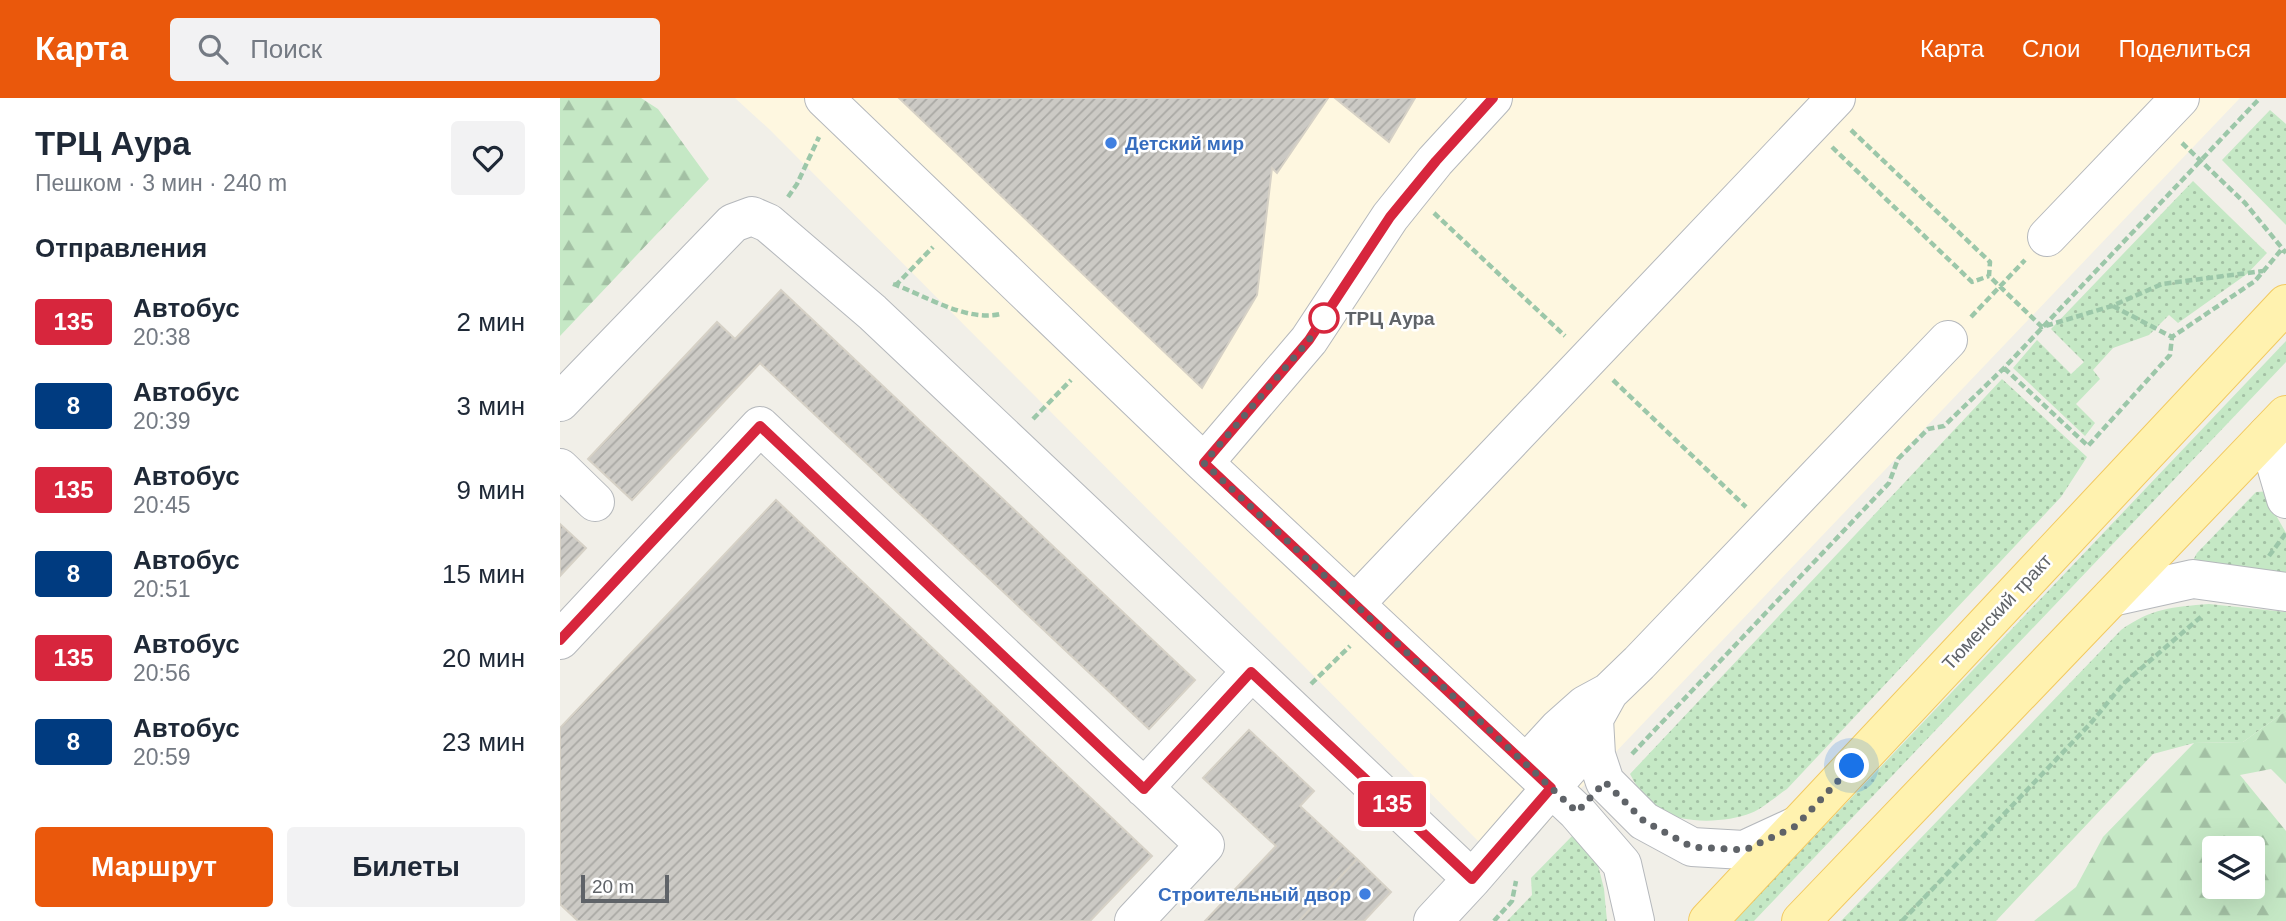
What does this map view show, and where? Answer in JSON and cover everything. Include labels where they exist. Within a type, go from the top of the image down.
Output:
[{"type":"main road","name":"Тюменский тракт","points":[[1708,921],[2286,304]]},
{"type":"main road","points":[[1801,921],[2276,425]]},
{"type":"lane","points":[[1204,463],[1309,340],[1390,217],[1493,98]]},
{"type":"lane","points":[[1365,612],[1824,110]]},
{"type":"lane","points":[[2047,237],[2169,110]]},
{"type":"lane","points":[[823,114],[1027,292],[1204,463],[1577,812],[1622,864],[1635,921]]},
{"type":"lane","points":[[560,402],[733,223],[752,216],[768,223],[872,312],[1472,879]]},
{"type":"lane","points":[[1433,921],[1472,879],[1539,776],[1578,757],[1601,706],[1948,340]]},
{"type":"lane","points":[[2276,425],[2286,499]]},
{"type":"lane","points":[[560,640],[760,426],[1205,845],[1134,921]]},
{"type":"lane","points":[[560,468],[595,502]]},
{"type":"lane","points":[[2112,597],[2193,579],[2286,593]]},
{"type":"lane","points":[[1144,789],[1251,672]]},
{"type":"lane","points":[[1601,706],[1596,755],[1605,782],[1644,821],[1692,847],[1745,850],[1796,826]]},
{"type":"path","points":[[1605,782],[1889,484],[1898,459],[1928,429],[1944,426],[2004,368],[2260,98]]},
{"type":"path","points":[[1824,110],[1990,262],[1989,276],[2042,327]]},
{"type":"path","points":[[1824,110],[1972,282],[1989,276]]},
{"type":"path","points":[[2169,110],[2202,162],[2245,203],[2284,251],[2255,281],[2172,338]]},
{"type":"path","points":[[768,223],[797,184],[823,114]]},
{"type":"path","points":[[1948,340],[2047,237]]},
{"type":"path","points":[[2042,327],[2112,306],[2162,284],[2263,271]]},
{"type":"path","points":[[885,282],[937,303],[999,316],[1027,292]]},
{"type":"path","points":[[2112,306],[2172,338]]},
{"type":"path","points":[[2004,368],[2088,446],[2171,355],[2172,338]]},
{"type":"path","points":[[1902,921],[2080,734],[2123,684],[2265,561],[2286,533]]},
{"type":"path","points":[[1289,707],[1365,612]]},
{"type":"path","points":[[1494,921],[1512,901],[1517,879]]},
{"type":"shaded area","points":[[735,98],[2240,98],[1505,868],[769,129]]},
{"type":"green space","points":[[560,98],[641,98],[658,109],[709,179],[560,336]]},
{"type":"green space","points":[[2270,110],[2286,124],[2286,225],[2222,160]]},
{"type":"green space","points":[[2193,181],[2267,253],[2247,274],[2178,323],[2169,315],[2149,335],[2113,348],[2093,370],[2100,379],[2076,404],[2095,423],[2085,436],[2013,368],[2037,340],[2071,374],[2084,362],[2051,329]]},
{"type":"green space","points":[[2286,341],[2286,362],[1754,921],[1734,921]]},
{"type":"green space","points":[[2002,379],[2087,457],[2061,497],[1787,789],[1756,811],[1730,819],[1705,821],[1681,818],[1661,811],[1651,804],[1630,774]]},
{"type":"green space","points":[[2272,491],[2277,517],[2286,533],[2286,577],[2190,566],[2197,553],[2256,492]]},
{"type":"green space","points":[[2209,604],[2286,612],[2286,711],[2243,742],[2194,743],[2153,754],[1996,921],[1841,921],[2121,630],[2143,617],[2163,610]]},
{"type":"green space","points":[[2286,711],[2286,784],[2271,769],[2240,775],[2286,831],[2286,921],[2034,921],[2076,887],[2103,837],[2194,743],[2243,742]]},
{"type":"green space","points":[[1574,834],[1597,861],[1604,889],[1607,921],[1507,921],[1532,895],[1531,878]]},
{"type":"building","points":[[899,98],[1328,98],[1277,173],[1272,168],[1257,295],[1202,388]]},
{"type":"building","points":[[1335,98],[1415,98],[1389,142]]},
{"type":"building","points":[[781,290],[1195,680],[1149,729],[760,363],[632,500],[588,459],[717,322],[735,339]]},
{"type":"building","points":[[776,500],[1152,856],[1090,921],[578,921],[560,904],[560,728]]},
{"type":"building","points":[[560,524],[586,548],[560,576]]},
{"type":"building","points":[[1249,730],[1314,791],[1300,806],[1357,859],[1299,921],[1205,921],[1276,846],[1203,778]]},
{"type":"building","points":[[1357,859],[1391,892],[1364,921],[1299,921]]},
{"type":"bus line","name":"135","points":[[560,640],[760,426],[1144,789],[1251,672],[1472,879],[1551,788],[1204,463],[1309,340],[1390,217],[1493,98]]},
{"type":"place","name":"Детский мир","points":[[1111,143]]},
{"type":"place","name":"ТРЦ Аура","points":[[1324,318]]},
{"type":"place","name":"Строительный двор","points":[[1365,894]]},
{"type":"route","points":[[1324,318],[1309,340],[1204,463],[1577,812],[1605,782],[1644,821],[1692,847],[1745,850],[1796,826],[1852,766]]}]
